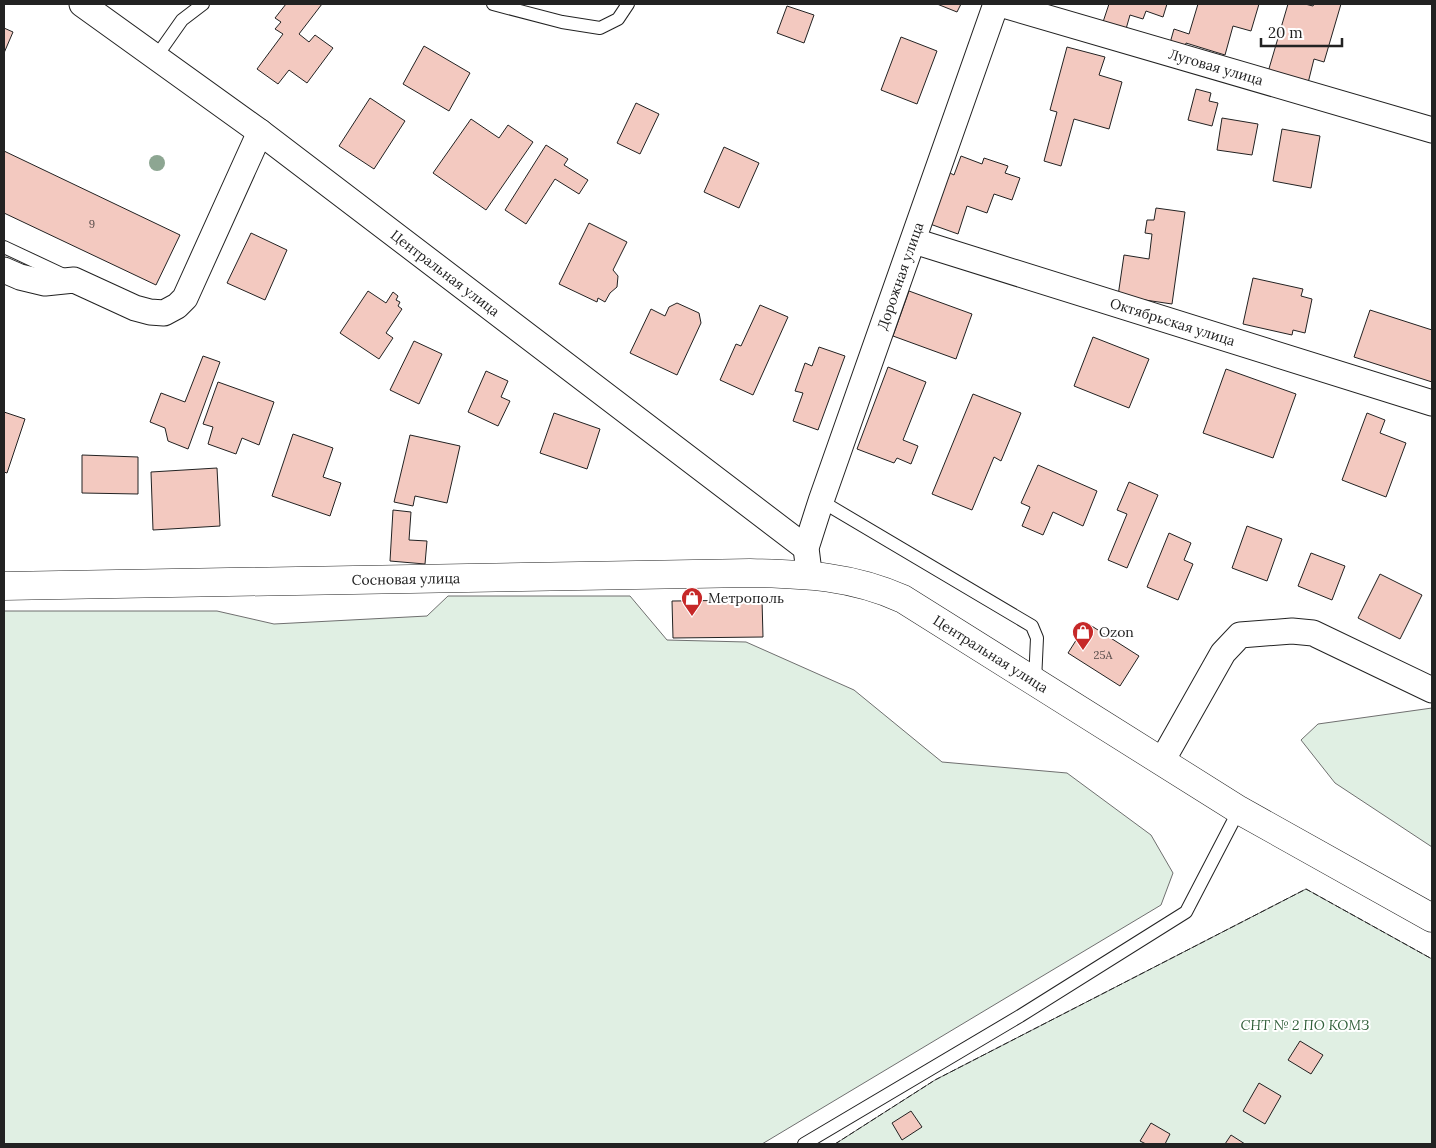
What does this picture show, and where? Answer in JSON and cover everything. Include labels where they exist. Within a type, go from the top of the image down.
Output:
[{"type":"street","name":"Центральная улица","points":[[82,4],[260,132],[807,561],[844,580],[882,589],[904,599],[1239,810],[1432,918]]},
{"type":"street","name":"Луговая улица","points":[[998,4],[1432,130]]},
{"type":"street","name":"Дорожная улица","points":[[807,561],[821,501],[998,4]]},
{"type":"street","points":[[4,270],[20,278],[45,283],[74,280],[135,308],[150,312],[164,313],[177,306],[185,298],[260,132]]},
{"type":"street","name":"Октябрьская улица","points":[[914,241],[1432,403]]},
{"type":"street","name":"Сосновая улица","points":[[4,586],[730,573],[807,561]]},
{"type":"street","points":[[1162,760],[1223,653],[1240,635],[1292,631],[1313,633],[1432,690]]},
{"type":"lane","points":[[156,57],[182,20],[203,4]]},
{"type":"lane","points":[[493,4],[562,22],[600,28],[618,19],[628,4]]},
{"type":"lane","points":[[4,247],[74,280]]},
{"type":"lane","points":[[821,501],[1032,626],[1037,638],[1035,682]]},
{"type":"lane","points":[[804,1144],[1020,1016],[1186,912],[1239,810]]},
{"type":"green space","points":[[448,596],[630,596],[667,640],[746,642],[854,690],[942,762],[1067,773],[1151,835],[1173,873],[1161,905],[762,1144],[4,1144],[4,611],[217,611],[274,624],[427,616]]},
{"type":"green space","points":[[1432,708],[1432,847],[1335,783],[1301,740],[1318,724]]},
{"type":"green space","name":"СНТ № 2 ПО КОМЗ","points":[[1306,889],[1432,959],[1432,1144],[835,1144],[935,1080]]},
{"type":"building","points":[[286,4],[322,4],[299,34],[309,42],[315,35],[333,48],[307,83],[289,70],[278,84],[257,69],[283,34],[275,29],[281,22],[275,18]]},
{"type":"building","points":[[937,4],[961,4],[957,12]]},
{"type":"building","points":[[1109,4],[1167,4],[1163,17],[1146,11],[1143,19],[1130,15],[1126,29],[1103,22]]},
{"type":"building","points":[[1198,4],[1259,4],[1251,31],[1233,26],[1225,55],[1186,43],[1183,54],[1168,50],[1174,29],[1189,34]]},
{"type":"building","points":[[1288,4],[1313,6],[1314,4],[1341,4],[1324,62],[1314,59],[1308,83],[1268,72]]},
{"type":"building","points":[[787,6],[814,15],[804,43],[777,33]]},
{"type":"building","points":[[4,28],[13,32],[4,53]]},
{"type":"building","points":[[901,37],[937,51],[917,104],[881,90]]},
{"type":"building","points":[[424,46],[470,73],[449,111],[403,84]]},
{"type":"building","points":[[1067,47],[1105,57],[1099,75],[1122,82],[1109,129],[1074,119],[1061,166],[1044,161],[1057,112],[1050,110]]},
{"type":"building","points":[[1196,89],[1211,93],[1209,101],[1218,103],[1212,126],[1188,120]]},
{"type":"building","points":[[370,98],[405,121],[374,169],[339,146]]},
{"type":"building","points":[[636,103],[659,114],[640,154],[617,143]]},
{"type":"building","points":[[1222,118],[1258,124],[1252,155],[1217,150]]},
{"type":"building","points":[[471,119],[499,138],[508,125],[533,142],[486,210],[433,173]]},
{"type":"building","points":[[1282,129],[1320,136],[1311,188],[1273,181]]},
{"type":"building","points":[[546,145],[568,159],[564,165],[588,180],[579,194],[555,179],[526,224],[505,210]]},
{"type":"building","points":[[724,147],[759,163],[739,208],[704,192]]},
{"type":"building","points":[[4,151],[180,235],[156,285],[4,213]]},
{"type":"building","points":[[961,156],[982,164],[984,158],[1008,166],[1005,173],[1020,178],[1012,200],[994,194],[987,213],[967,206],[958,234],[930,224],[948,172],[954,175]]},
{"type":"building","points":[[1156,208],[1185,212],[1172,304],[1118,296],[1124,255],[1149,259],[1152,234],[1145,233],[1147,220],[1154,220]]},
{"type":"building","points":[[589,223],[627,242],[613,270],[618,276],[617,287],[610,293],[605,302],[598,298],[597,302],[559,284]]},
{"type":"building","points":[[251,233],[287,250],[265,300],[227,283]]},
{"type":"building","points":[[1253,278],[1303,289],[1301,296],[1312,299],[1305,333],[1293,330],[1292,335],[1243,324]]},
{"type":"building","points":[[368,291],[386,303],[393,292],[398,296],[396,300],[400,302],[398,306],[402,309],[386,333],[393,338],[379,359],[340,333]]},
{"type":"building","points":[[909,291],[972,314],[956,359],[893,336]]},
{"type":"building","points":[[677,303],[699,313],[701,323],[677,375],[630,353],[651,309],[665,316],[669,307]]},
{"type":"building","points":[[760,305],[788,317],[753,395],[720,380],[736,344],[741,346]]},
{"type":"building","points":[[1370,310],[1432,330],[1432,382],[1354,357]]},
{"type":"building","points":[[1093,337],[1149,359],[1129,408],[1074,386]]},
{"type":"building","points":[[414,341],[442,354],[419,404],[390,390]]},
{"type":"building","points":[[819,347],[845,356],[818,430],[793,421],[803,393],[795,391],[805,363],[812,366]]},
{"type":"building","points":[[203,356],[220,362],[188,449],[168,441],[165,428],[150,422],[161,393],[185,402]]},
{"type":"building","points":[[888,367],[926,382],[903,440],[918,446],[911,464],[897,458],[894,463],[857,449]]},
{"type":"building","points":[[1226,369],[1296,394],[1273,458],[1203,433]]},
{"type":"building","points":[[486,371],[508,381],[501,397],[510,401],[498,426],[468,412]]},
{"type":"building","points":[[218,382],[274,402],[259,445],[242,438],[236,454],[208,444],[213,427],[203,424]]},
{"type":"building","points":[[973,394],[1021,413],[1001,461],[994,457],[972,510],[932,494]]},
{"type":"building","points":[[4,412],[25,419],[7,473],[4,472]]},
{"type":"building","points":[[554,413],[600,429],[587,469],[540,453]]},
{"type":"building","points":[[1367,413],[1385,420],[1380,433],[1406,443],[1386,497],[1342,480]]},
{"type":"building","points":[[293,434],[333,448],[323,477],[341,483],[330,516],[272,496]]},
{"type":"building","points":[[410,435],[460,446],[447,503],[415,496],[413,506],[394,502]]},
{"type":"building","points":[[82,455],[138,457],[138,494],[82,493]]},
{"type":"building","points":[[1038,465],[1097,491],[1083,526],[1053,512],[1043,535],[1022,526],[1030,507],[1021,503]]},
{"type":"building","points":[[217,468],[220,526],[153,530],[151,472]]},
{"type":"building","points":[[1129,482],[1158,495],[1127,568],[1108,560],[1127,514],[1117,510]]},
{"type":"building","points":[[393,510],[411,512],[409,540],[427,541],[425,564],[390,561]]},
{"type":"building","points":[[1247,526],[1282,539],[1267,581],[1232,568]]},
{"type":"building","points":[[1169,533],[1191,543],[1184,560],[1193,564],[1178,600],[1147,587]]},
{"type":"building","points":[[1311,553],[1345,566],[1332,600],[1298,586]]},
{"type":"building","points":[[1380,574],[1422,595],[1400,639],[1358,618]]},
{"type":"building","points":[[762,600],[763,637],[673,638],[672,601]]},
{"type":"building","points":[[1087,623],[1139,656],[1120,686],[1068,653]]},
{"type":"building","points":[[1300,1041],[1323,1055],[1311,1074],[1288,1060]]},
{"type":"building","points":[[1259,1083],[1281,1096],[1265,1124],[1243,1111]]},
{"type":"building","points":[[911,1111],[922,1127],[902,1140],[892,1123]]},
{"type":"building","points":[[1151,1123],[1170,1134],[1165,1144],[1146,1144],[1140,1141]]},
{"type":"building","points":[[1231,1135],[1245,1144],[1225,1144]]},
{"type":"fence","points":[[835,1144],[935,1080],[1306,889],[1432,959]]},
{"type":"place","name":"Метрополь","points":[[692,617]]},
{"type":"place","name":"Ozon","points":[[1083,651]]}]
